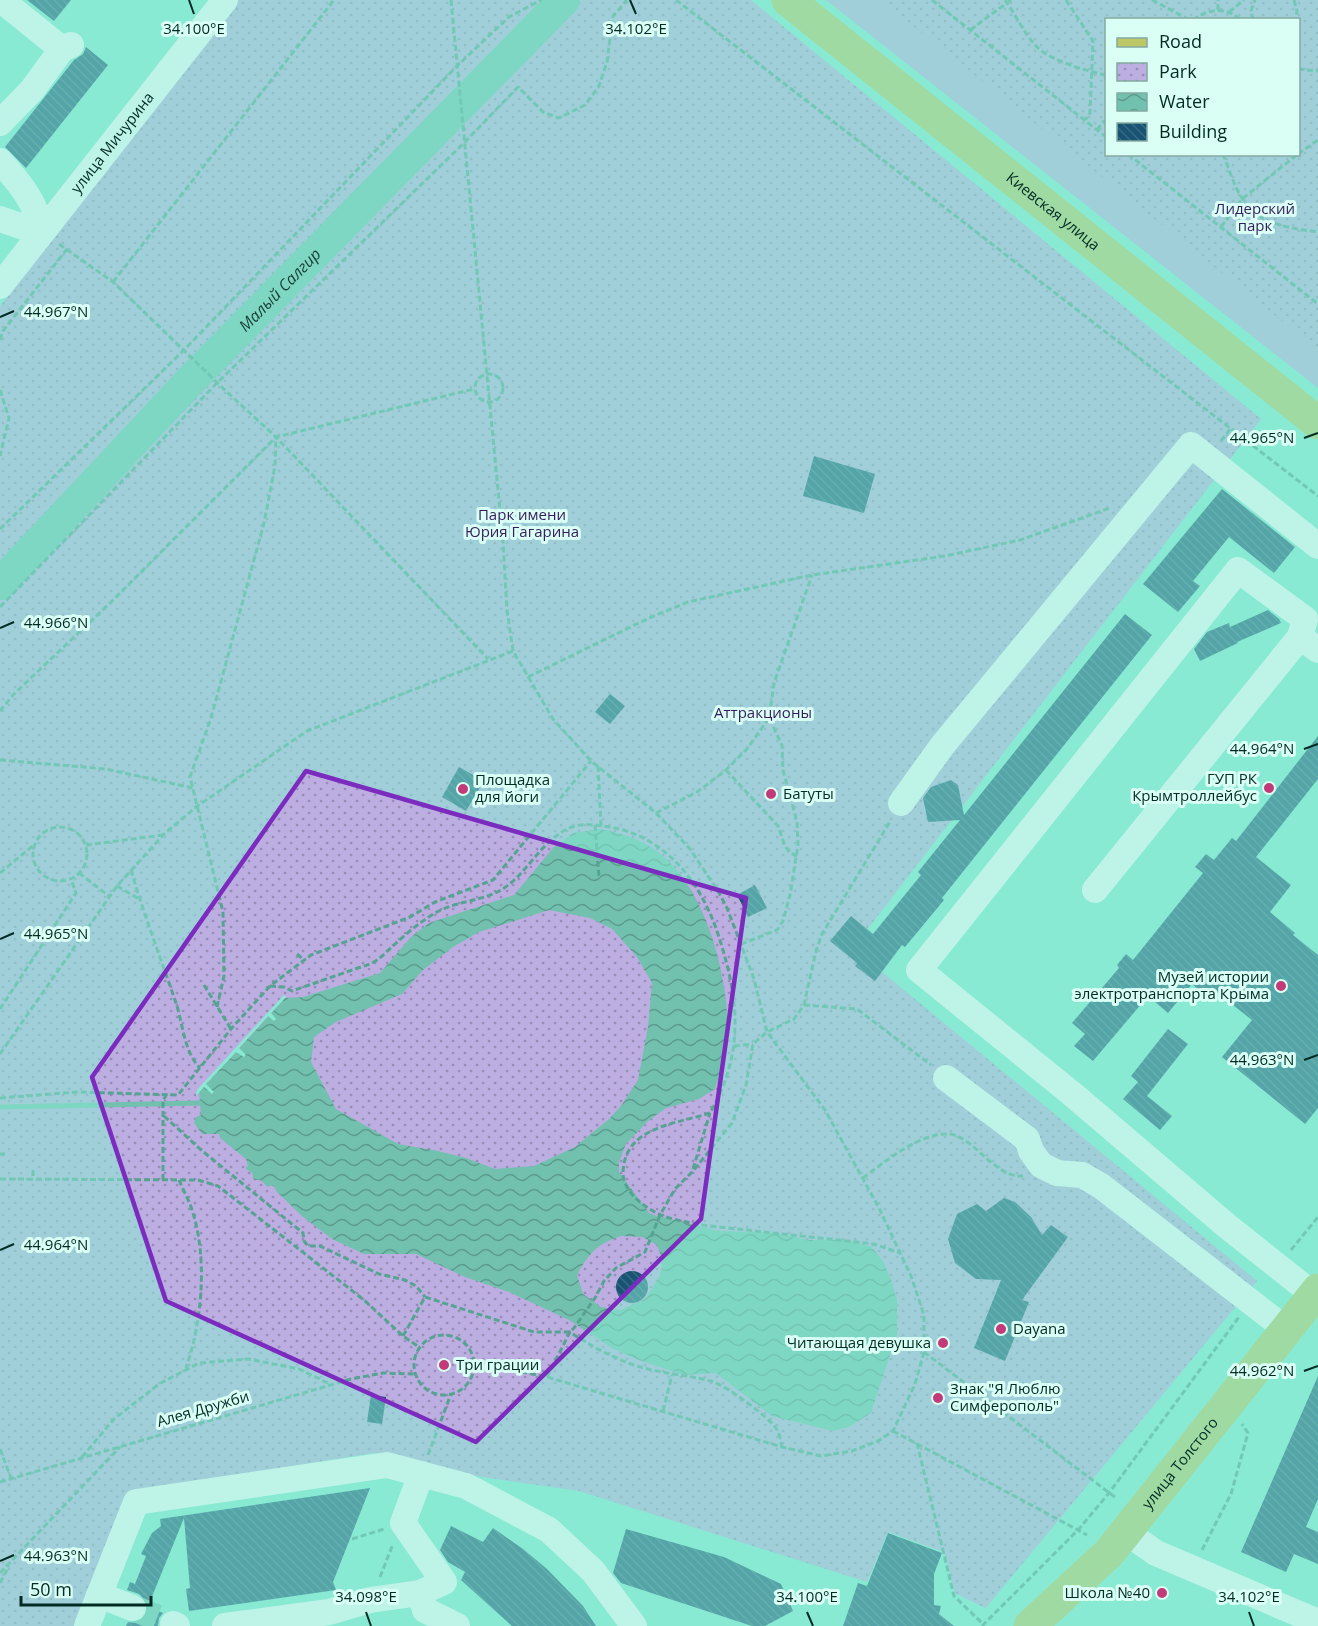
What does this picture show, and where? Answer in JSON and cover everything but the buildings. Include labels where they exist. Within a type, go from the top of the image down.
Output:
[{"type":"main road","name":"Киевская улица","points":[[788,0],[1318,423]]},
{"type":"main road","name":"улица Толстого","points":[[1030,1626],[1109,1553],[1316,1292]]},
{"type":"street","name":"улица Мичурина","points":[[0,286],[225,0]]},
{"type":"street","points":[[0,123],[32,90],[66,47],[4,1]]},
{"type":"street","points":[[0,161],[18,181],[40,216],[41,233],[0,219]]},
{"type":"street","points":[[901,803],[942,746],[1191,445],[1318,546]]},
{"type":"street","points":[[1095,890],[1309,643],[1305,619],[1238,570],[919,970],[1071,1093],[1278,1267],[1316,1292]]},
{"type":"street","points":[[946,1077],[1027,1139],[1036,1171],[1082,1175],[1101,1186],[1287,1330]]},
{"type":"street","points":[[87,1626],[136,1502],[387,1464],[466,1486],[549,1530],[593,1571],[634,1626]]},
{"type":"street","points":[[225,1626],[329,1612],[370,1600],[420,1593],[444,1582],[403,1522],[421,1474]]},
{"type":"street","points":[[1126,1532],[1156,1553],[1318,1622]]},
{"type":"street","points":[[420,1593],[425,1610],[457,1626]]},
{"type":"street","points":[[99,1595],[134,1608]]},
{"type":"path","points":[[113,282],[334,0]]},
{"type":"path","points":[[451,0],[507,610],[513,651],[553,719],[591,761],[656,813],[690,849],[718,891],[728,908],[754,979],[767,1032],[825,1110],[879,1208],[911,1276],[924,1315],[924,1352],[915,1384],[893,1431],[878,1441],[852,1451],[820,1456],[782,1448],[546,1377],[474,1362]]},
{"type":"path","points":[[0,529],[184,350],[457,66],[509,17],[541,0]]},
{"type":"path","points":[[0,607],[216,381],[463,144],[518,87],[543,112],[560,118],[585,105],[599,86],[608,62],[613,16],[627,0]]},
{"type":"path","points":[[676,0],[1318,496]]},
{"type":"path","points":[[932,0],[1105,136]]},
{"type":"path","points":[[970,30],[1006,1],[1011,0]]},
{"type":"path","points":[[1066,0],[1094,41],[1090,113],[1085,120]]},
{"type":"path","points":[[1152,0],[1188,18]]},
{"type":"path","points":[[1218,0],[1218,10]]},
{"type":"path","points":[[1229,12],[1244,0]]},
{"type":"path","points":[[1252,18],[1251,10],[1255,0]]},
{"type":"path","points":[[1294,0],[1296,18]]},
{"type":"path","points":[[1006,1],[1037,46],[1049,55],[1092,72],[1105,75]]},
{"type":"path","points":[[1196,18],[1209,11],[1218,10],[1229,12],[1238,18]]},
{"type":"path","points":[[1300,69],[1318,71]]},
{"type":"path","points":[[1097,130],[1105,122]]},
{"type":"path","points":[[1300,153],[1318,140]]},
{"type":"path","points":[[1131,156],[1318,304]]},
{"type":"path","points":[[1224,156],[1242,199],[1258,215],[1281,227],[1318,232]]},
{"type":"path","points":[[1221,227],[1242,199],[1296,156]]},
{"type":"path","points":[[41,233],[113,282],[276,436],[488,659]]},
{"type":"path","points":[[0,340],[3,331],[67,249]]},
{"type":"path","points":[[486,374],[496,376],[502,382],[503,387],[500,396],[489,402],[478,398],[474,389],[476,380],[486,374]]},
{"type":"path","points":[[0,711],[13,695],[120,593],[276,436],[474,389]]},
{"type":"path","points":[[0,390],[9,418],[0,456]]},
{"type":"path","points":[[217,1007],[224,976],[223,912],[190,777],[211,718],[264,523],[275,466],[276,436]]},
{"type":"path","points":[[528,678],[649,618],[688,602],[812,575],[945,556],[1020,540],[1151,494]]},
{"type":"path","points":[[656,813],[697,792],[726,770],[747,749],[769,718],[774,683],[812,575]]},
{"type":"path","points":[[0,1054],[109,896],[164,834],[196,807],[307,731],[513,651]]},
{"type":"path","points":[[741,944],[777,930],[783,921],[797,856],[797,822],[783,770],[782,745],[769,718]]},
{"type":"path","points":[[0,760],[106,769],[193,788]]},
{"type":"path","points":[[0,1098],[77,1092],[178,1095],[231,1029],[270,986],[303,960],[410,917],[435,902],[493,880],[591,761]]},
{"type":"path","points":[[598,766],[601,826]]},
{"type":"path","points":[[726,770],[778,826],[785,846],[790,853],[797,856]]},
{"type":"path","points":[[734,1046],[753,1044],[767,1032],[794,1019],[804,1005],[822,934],[901,803]]},
{"type":"path","points":[[270,986],[284,987],[292,991],[377,961],[414,927],[439,911],[499,891],[512,883],[550,842],[571,827],[596,825],[630,832],[652,842],[684,869],[703,897],[725,956],[734,997],[736,1031],[734,1046],[722,1092],[710,1113],[693,1171]]},
{"type":"path","points":[[596,825],[599,877]]},
{"type":"path","points":[[0,873],[35,844],[41,835],[50,829],[60,827],[80,836],[87,855],[85,864],[71,879],[61,882],[50,880],[41,874],[35,865],[33,854],[35,844]]},
{"type":"path","points":[[85,845],[164,834]]},
{"type":"path","points":[[131,870],[192,1059],[200,1068]]},
{"type":"path","points":[[79,873],[109,896]]},
{"type":"path","points":[[0,1009],[76,893],[71,879]]},
{"type":"path","points":[[117,886],[139,899]]},
{"type":"path","points":[[297,954],[303,960]]},
{"type":"path","points":[[204,985],[231,1029]]},
{"type":"path","points":[[804,1005],[857,1009],[946,1077]]},
{"type":"path","points":[[546,1377],[572,1330],[604,1281],[616,1268],[645,1252],[658,1219],[675,1189],[693,1171],[732,1123],[746,1085],[753,1044]]},
{"type":"path","points":[[164,1180],[163,1100],[167,1095]]},
{"type":"path","points":[[710,1113],[652,1129],[630,1149],[623,1176],[628,1190],[636,1199],[660,1215],[702,1225],[874,1244],[900,1253]]},
{"type":"path","points":[[164,1116],[200,1149],[303,1233],[304,1241],[308,1246],[320,1246],[379,1274],[405,1280],[416,1286],[425,1297],[534,1332],[572,1330],[586,1343],[630,1364],[720,1384],[747,1402],[777,1428],[782,1448]]},
{"type":"path","points":[[862,1178],[915,1144],[930,1137],[948,1134],[967,1142],[1000,1170],[1013,1177],[1036,1171]]},
{"type":"path","points":[[0,1154],[5,1154]]},
{"type":"path","points":[[33,1170],[33,1179]]},
{"type":"path","points":[[0,1179],[198,1180],[218,1186],[364,1300],[403,1336],[419,1347]]},
{"type":"path","points":[[179,1180],[192,1211],[198,1238],[200,1263],[199,1315],[194,1344],[185,1370]]},
{"type":"path","points":[[1278,1267],[1318,1217]]},
{"type":"path","points":[[403,1336],[425,1297]]},
{"type":"path","points":[[917,1443],[954,1596],[983,1625],[1079,1529],[1109,1493],[1251,1300]]},
{"type":"path","points":[[436,1336],[457,1337],[465,1343],[474,1362],[470,1380],[459,1391],[451,1394],[433,1393],[419,1382],[415,1374],[415,1357],[419,1347],[426,1340],[436,1336]]},
{"type":"path","points":[[924,1352],[1116,1498]]},
{"type":"path","points":[[81,1458],[114,1419],[159,1384],[199,1363],[248,1359],[299,1369],[330,1384]]},
{"type":"path","name":"Алея Дружби","points":[[0,1482],[330,1384],[383,1373],[415,1374]]},
{"type":"path","points":[[663,1412],[672,1375]]},
{"type":"path","points":[[421,1474],[451,1394]]},
{"type":"path","points":[[1198,1557],[1231,1494],[1248,1433],[1238,1419]]},
{"type":"path","points":[[893,1431],[1087,1535]]},
{"type":"path","points":[[0,1573],[122,1445]]},
{"type":"path","points":[[0,1449],[11,1478]]},
{"type":"path","points":[[352,1539],[403,1522]]},
{"type":"path","points":[[370,1600],[403,1522]]},
{"type":"path","points":[[0,1583],[12,1562]]},
{"type":"highlighted area","points":[[306,771],[746,898],[701,1219],[476,1442],[166,1301],[92,1077]]},
{"type":"green space","name":"Парк имени Юрия Гагарина","points":[[238,0],[751,0],[1261,419],[853,948],[1257,1281],[984,1610],[985,1608],[955,1593],[944,1552],[888,1532],[867,1582],[579,1491],[428,1469],[373,1453],[137,1491],[81,1626],[0,1626],[0,306],[41,253],[65,215]]},
{"type":"green space","points":[[826,0],[918,0],[1105,153],[1105,156],[1109,156],[1318,316],[1318,388]]},
{"type":"green space","name":"Лидерский парк","points":[[881,0],[1318,0],[1318,350]]},
{"type":"water","points":[[600,829],[622,834],[649,846],[673,866],[689,886],[712,936],[725,990],[728,1046],[715,1089],[699,1099],[666,1108],[647,1122],[626,1144],[619,1162],[619,1172],[650,1214],[719,1231],[776,1233],[808,1240],[845,1240],[872,1247],[884,1263],[892,1282],[897,1301],[897,1334],[871,1413],[849,1427],[833,1431],[772,1416],[716,1373],[684,1375],[636,1359],[612,1348],[569,1320],[509,1292],[465,1277],[416,1254],[364,1254],[332,1239],[303,1217],[277,1192],[273,1185],[268,1187],[260,1180],[254,1180],[252,1173],[245,1168],[248,1166],[246,1159],[220,1138],[219,1134],[202,1134],[194,1123],[196,1117],[201,1115],[199,1092],[285,998],[303,997],[380,973],[411,937],[429,923],[514,895],[553,848],[573,833]],"holes":[[[549,910],[590,918],[612,929],[637,957],[652,983],[648,1027],[638,1080],[621,1106],[609,1119],[575,1147],[534,1166],[495,1169],[466,1158],[398,1144],[336,1109],[311,1062],[314,1037],[336,1022],[402,994],[423,970],[453,947],[479,932]],[[621,1236],[642,1237],[657,1245],[663,1261],[660,1276],[645,1299],[621,1310],[601,1307],[583,1294],[577,1275],[594,1250]]]},
{"type":"pier","points":[[284,995],[286,997],[271,1013],[276,1019],[274,1021],[268,1016],[239,1048],[246,1055],[244,1057],[236,1052],[206,1084],[214,1092],[212,1094],[204,1087],[196,1096],[197,1090]]},
{"type":"waterway","name":"Малый Салгир","points":[[0,584],[192,379],[564,0]]},
{"type":"waterway","points":[[0,1107],[200,1103]]},
{"type":"tunnel","points":[[133,1608],[173,1624]]},
{"type":"place","name":"ГУП РК Крымтроллейбус","points":[[1269,788]]},
{"type":"place","name":"Площадка для йоги","points":[[463,789]]},
{"type":"place","name":"Батуты","points":[[771,794]]},
{"type":"place","name":"Музей истории электротранспорта Крыма","points":[[1281,986]]},
{"type":"place","name":"Dayana","points":[[1001,1329]]},
{"type":"place","name":"Читающая девушка","points":[[943,1343]]},
{"type":"place","name":"Три грации","points":[[444,1365]]},
{"type":"place","name":"Знак \"Я Люблю Симферополь\"","points":[[938,1398]]},
{"type":"place","name":"Школа №40","points":[[1162,1593]]},
{"type":"park label","name":"Аттракционы","points":[[763,713]]}]
